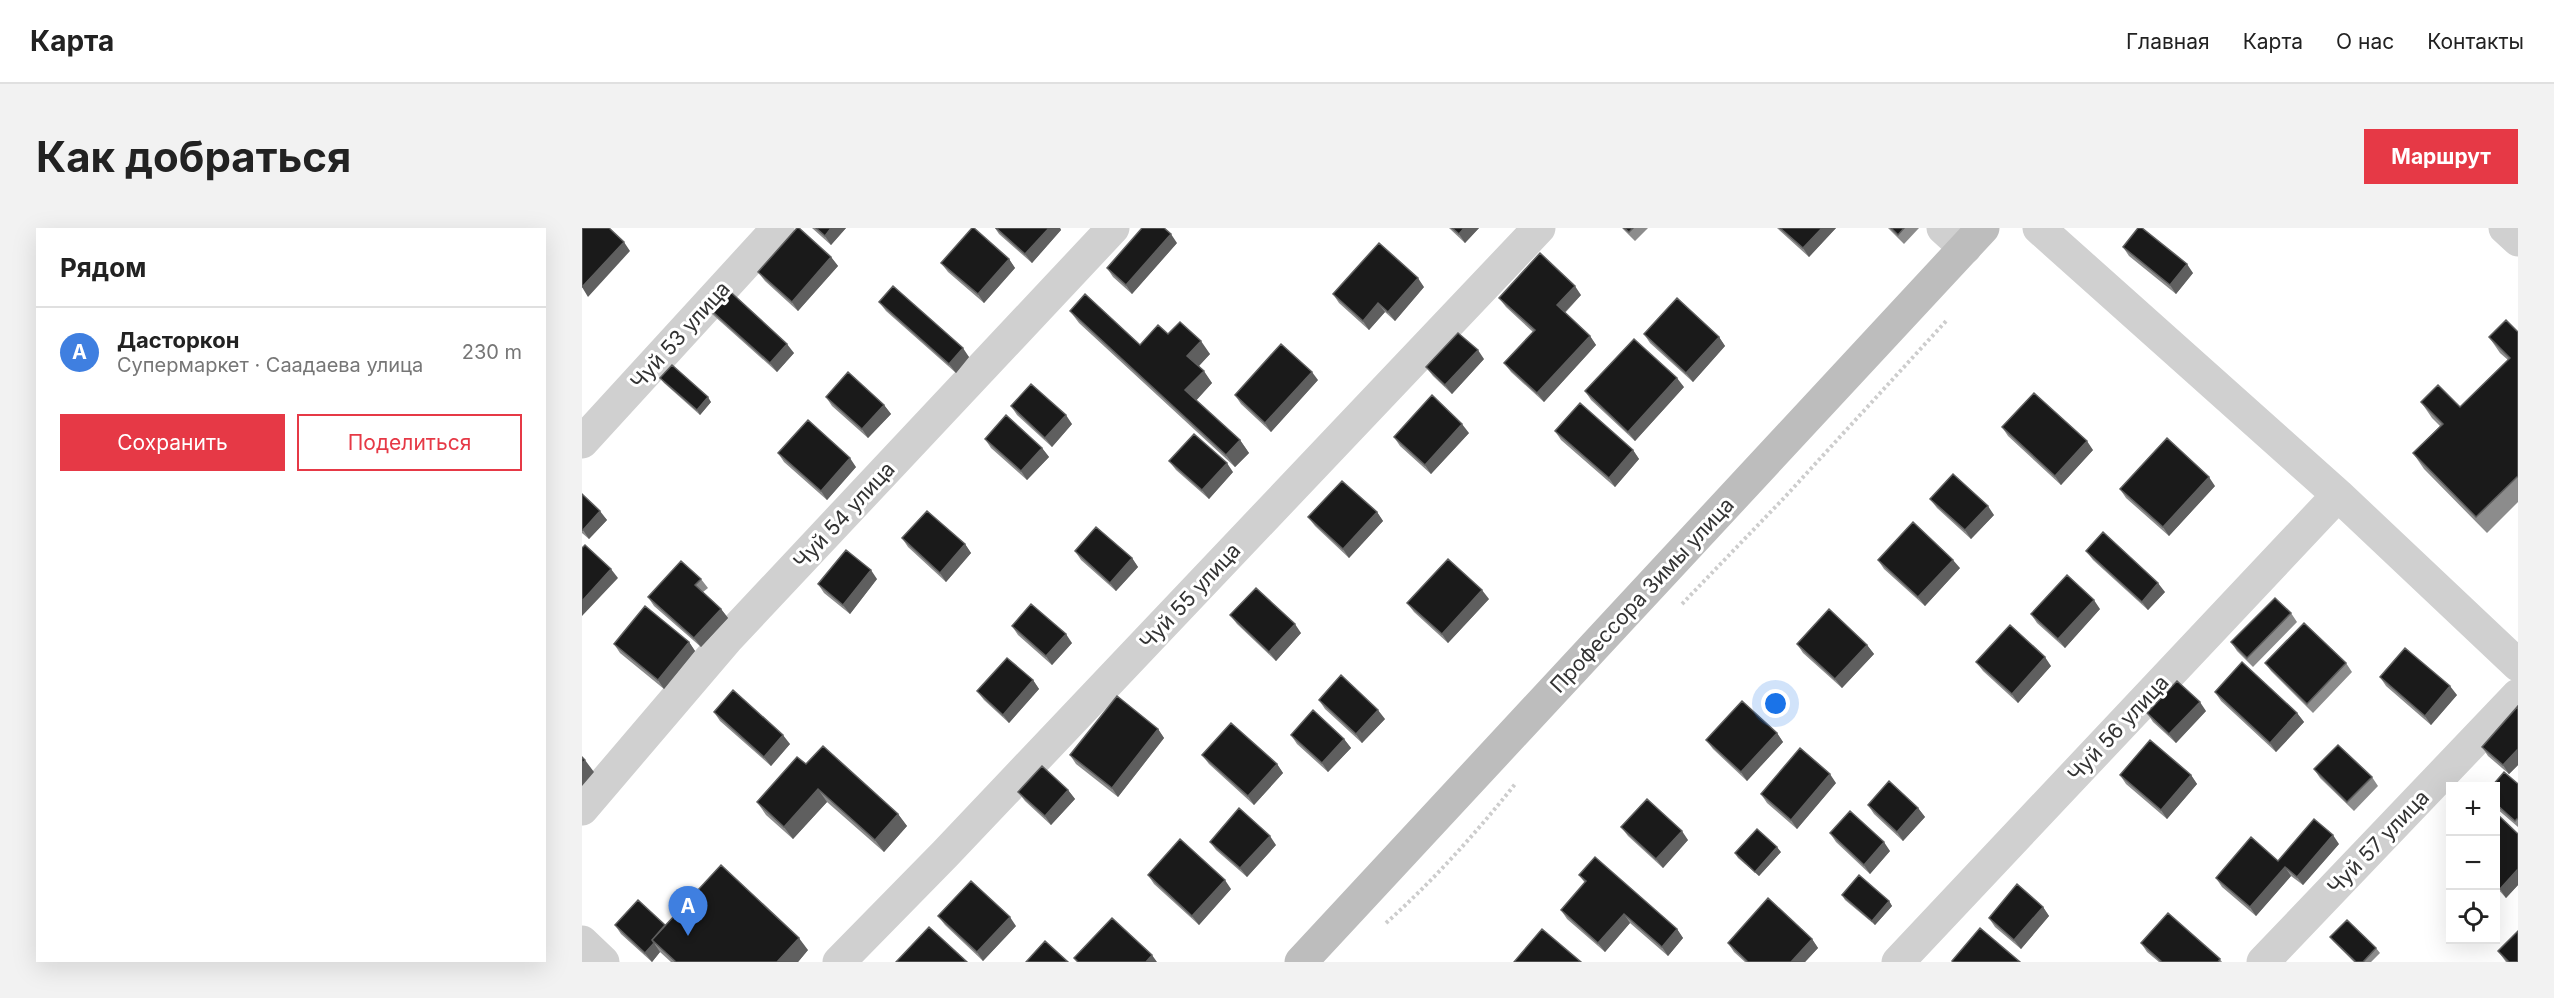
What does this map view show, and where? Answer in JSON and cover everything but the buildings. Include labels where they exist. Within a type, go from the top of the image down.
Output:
[{"type":"street","name":"Чуй 53 улица","points":[[582,442],[778,228]]},
{"type":"street","name":"Чуй 54 улица","points":[[582,809],[727,639],[1113,228]]},
{"type":"street","name":"Чуй 55 улица","points":[[839,962],[945,854],[1539,228]]},
{"type":"street","points":[[2039,228],[2338,495],[2518,665]]},
{"type":"street","points":[[2505,228],[2518,240]]},
{"type":"street","name":"Профессора Зимы улица","points":[[1301,962],[1964,235]]},
{"type":"street","name":"Чуй 56 улица","points":[[1898,962],[2338,495]]},
{"type":"street","name":"Чуй 57 улица","points":[[2263,962],[2518,695]]},
{"type":"street","points":[[582,942],[603,962]]},
{"type":"path","points":[[1678,609],[1784,498],[1951,315]]},
{"type":"path","points":[[1379,929],[1427,886],[1485,823],[1518,780]]},
{"type":"place","name":"Дасторкон","points":[[688,936]]}]
